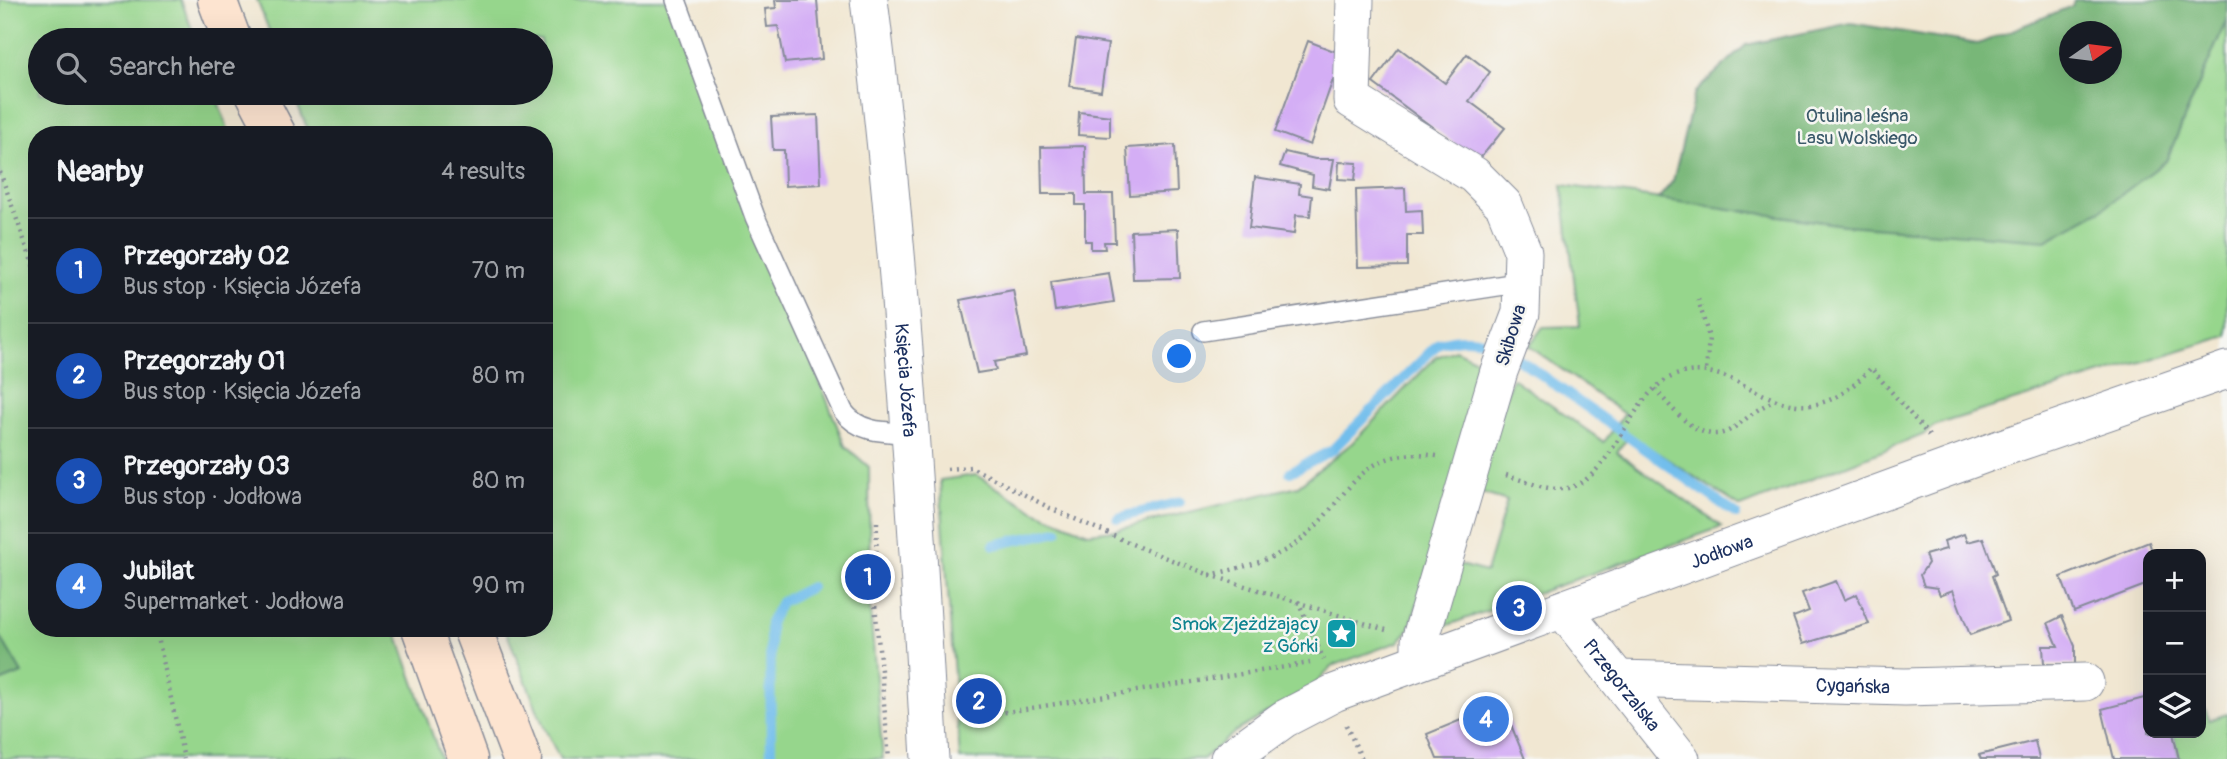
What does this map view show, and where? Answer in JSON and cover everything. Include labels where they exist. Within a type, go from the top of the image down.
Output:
[{"type":"main road","points":[[217,0],[228,28]]},
{"type":"main road","points":[[254,105],[258,126]]},
{"type":"main road","points":[[259,105],[272,126]]},
{"type":"main road","points":[[424,637],[468,759]]},
{"type":"main road","points":[[475,637],[522,759]]},
{"type":"street","name":"Księcia Józefa","points":[[869,0],[886,131],[930,759]]},
{"type":"street","name":"Skibowa","points":[[1355,0],[1352,100],[1474,175],[1504,205],[1523,252],[1521,313],[1499,371],[1471,464],[1420,651]]},
{"type":"street","name":"Jodłowa","points":[[1229,759],[1284,719],[1329,677],[1564,611],[1954,466],[2227,370]]},
{"type":"street","name":"Przegorzalska","points":[[1564,611],[1681,759]]},
{"type":"street","name":"Cygańska","points":[[1620,679],[1905,687],[2085,682]]},
{"type":"lane","points":[[676,0],[755,217],[843,411],[854,422],[872,431],[908,433]]},
{"type":"lane","points":[[1203,331],[1524,282]]},
{"type":"path","points":[[0,173],[28,251]]},
{"type":"path","points":[[1698,299],[1709,338],[1706,371]]},
{"type":"path","points":[[1210,575],[1263,561],[1294,545],[1318,526],[1354,478],[1385,460],[1422,453],[1559,489],[1583,483],[1596,471],[1629,422],[1655,390],[1676,375],[1706,371],[1721,375],[1774,401],[1796,404],[1825,402],[1858,382],[1871,368],[1954,466]]},
{"type":"path","points":[[1655,390],[1691,425],[1708,433],[1731,429],[1750,414],[1774,401]]},
{"type":"path","points":[[934,471],[971,467],[1050,508],[1210,575],[1298,601],[1420,651]]},
{"type":"path","points":[[877,513],[875,604],[889,759]]},
{"type":"path","points":[[1298,601],[1362,759]]},
{"type":"path","points":[[158,637],[184,759]]},
{"type":"path","points":[[952,721],[1329,677]]},
{"type":"green space","points":[[0,0],[181,0],[192,28],[28,28],[28,105],[219,105],[227,126],[28,126],[28,637],[398,637],[441,759],[0,759]]},
{"type":"green space","points":[[257,0],[670,0],[845,446],[869,467],[870,609],[883,759],[560,759],[544,727],[509,637],[553,637],[553,126],[306,126],[298,105],[553,105],[553,28],[268,28]]},
{"type":"green space","name":"Otulina leśna Lasu Wolskiego","points":[[2074,0],[2227,0],[2227,19],[2166,161],[2101,210],[2046,240],[1844,225],[1658,199],[1673,181],[1695,92],[1746,45],[1851,23],[1978,44],[2072,6]]},
{"type":"green space","points":[[2227,19],[2227,336],[1951,420],[1934,426],[1923,435],[1741,507],[1630,435],[1617,452],[1722,527],[1437,629],[1453,563],[1486,572],[1507,501],[1474,491],[1512,378],[1604,442],[1624,414],[1529,346],[1543,327],[1580,326],[1562,185],[1844,225],[2166,161]]},
{"type":"green space","points":[[1455,350],[1490,366],[1410,628],[1398,642],[1332,666],[1315,685],[1235,732],[1203,759],[960,759],[940,480],[976,475],[1035,511],[1088,533],[1115,530],[1298,486],[1352,443],[1436,357]]},
{"type":"green space","points":[[0,636],[22,673],[0,682]]},
{"type":"green space","points":[[2206,712],[2209,720],[2227,714],[2227,759],[2179,759],[2174,738],[2206,738]]},
{"type":"building","points":[[775,0],[817,0],[822,59],[785,63],[778,26],[767,27],[765,9],[776,8]]},
{"type":"building","points":[[1076,39],[1108,44],[1101,91],[1069,86]]},
{"type":"building","points":[[1308,41],[1342,54],[1310,145],[1275,132]]},
{"type":"building","points":[[1399,48],[1445,83],[1467,54],[1490,72],[1469,101],[1505,128],[1478,161],[1373,83]]},
{"type":"building","points":[[1079,112],[1110,116],[1110,137],[1078,135]]},
{"type":"building","points":[[818,115],[821,184],[785,186],[784,150],[773,150],[771,117]]},
{"type":"building","points":[[1175,145],[1177,192],[1130,195],[1127,148]]},
{"type":"building","points":[[1085,146],[1086,194],[1113,194],[1115,242],[1104,242],[1105,249],[1091,249],[1091,241],[1085,241],[1085,205],[1076,205],[1076,194],[1042,194],[1041,147]]},
{"type":"building","points":[[1285,152],[1315,159],[1334,159],[1329,189],[1312,186],[1313,175],[1280,166]]},
{"type":"building","points":[[1339,162],[1357,163],[1355,180],[1338,179]]},
{"type":"building","points":[[1255,177],[1300,184],[1299,194],[1312,196],[1310,216],[1296,215],[1294,234],[1249,228]]},
{"type":"building","points":[[1405,188],[1406,211],[1422,210],[1423,235],[1407,235],[1407,266],[1358,267],[1356,190]]},
{"type":"building","points":[[1178,229],[1180,278],[1133,279],[1131,231]]},
{"type":"building","points":[[1109,273],[1114,302],[1055,311],[1051,282]]},
{"type":"building","points":[[1013,290],[1026,356],[994,362],[996,370],[977,373],[960,300]]},
{"type":"building","points":[[1964,534],[1967,542],[1983,538],[1996,574],[1992,576],[2008,621],[1970,635],[1953,590],[1940,595],[1937,588],[1924,586],[1920,575],[1928,563],[1925,555],[1946,549],[1944,541]]},
{"type":"building","points":[[2149,542],[2151,549],[2143,549],[2143,586],[2074,612],[2061,577]]},
{"type":"building","points":[[1836,581],[1844,600],[1857,594],[1869,624],[1803,644],[1793,617],[1809,611],[1802,593]]},
{"type":"building","points":[[2062,616],[2075,646],[2075,664],[2044,664],[2043,646],[2058,646],[2048,623]]},
{"type":"building","points":[[2143,698],[2143,738],[2174,738],[2179,759],[2114,759],[2102,709]]},
{"type":"building","points":[[1502,703],[1525,759],[1437,759],[1427,734]]},
{"type":"building","points":[[2035,741],[2039,759],[1981,759],[1979,755]]},
{"type":"waterway","points":[[1290,472],[1332,450],[1439,343],[1475,340],[1494,346],[1526,364],[1736,514]]},
{"type":"waterway","points":[[1118,518],[1180,502]]},
{"type":"waterway","points":[[994,545],[1058,531]]},
{"type":"waterway","points":[[771,759],[770,623],[781,602],[811,587]]},
{"type":"place","name":"Przegorzały 02","points":[[868,577]]},
{"type":"place","name":"Przegorzały 03","points":[[1519,608]]},
{"type":"place","name":"Smok Zjeżdżający z Górki","points":[[1341,634]]},
{"type":"place","name":"Przegorzały 01","points":[[979,701]]},
{"type":"place","name":"Jubilat","points":[[1486,719]]}]
